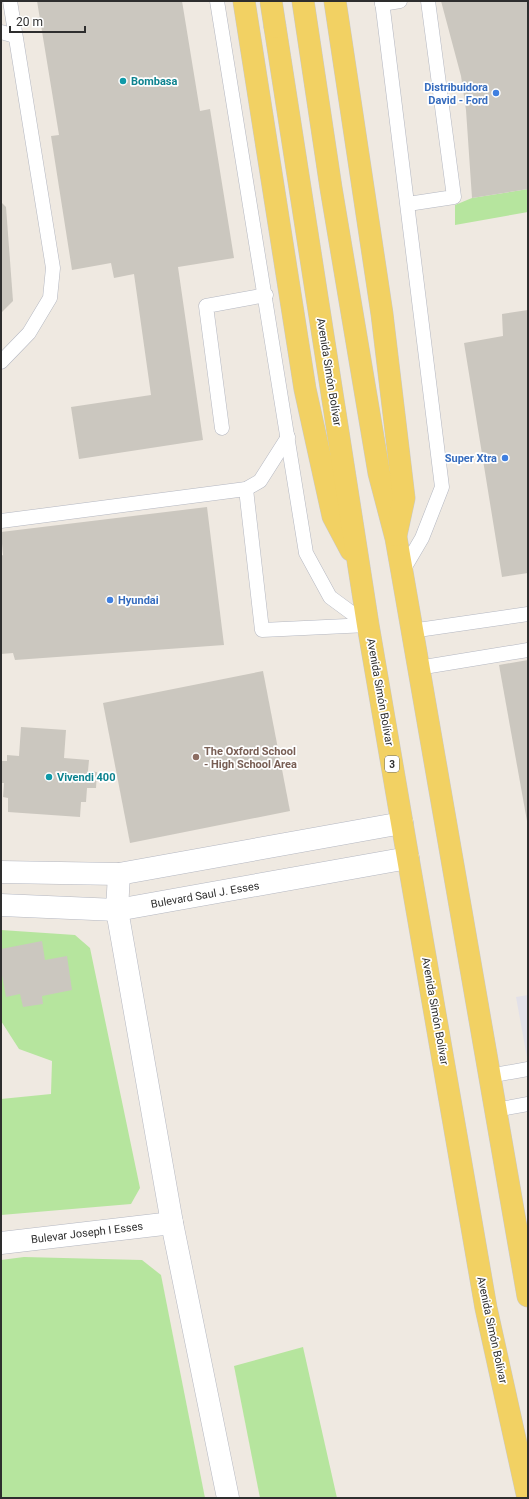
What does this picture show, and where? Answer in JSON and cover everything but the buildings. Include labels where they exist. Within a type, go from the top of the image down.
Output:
[{"type":"main road","points":[[244,1],[305,389],[333,516],[359,565]]},
{"type":"main road","name":"Avenida Simón Bolívar","points":[[270,1],[368,625],[408,858],[486,1308],[528,1498]]},
{"type":"main road","points":[[249,33],[266,10],[285,1]]},
{"type":"main road","points":[[316,1],[336,7],[382,314],[404,498],[396,538]]},
{"type":"main road","points":[[304,11],[330,188],[379,473],[396,538],[528,1296]]},
{"type":"street","points":[[1,872],[119,874],[402,823]]},
{"type":"street","name":"Bulevard Saul J. Esses","points":[[1,905],[117,910],[408,858]]},
{"type":"street","points":[[119,874],[117,910],[172,1223],[228,1498]]},
{"type":"street","name":"Bulevar Joseph I Esses","points":[[1,1243],[172,1223]]},
{"type":"lane","points":[[1,362],[29,333],[50,298],[53,268],[10,1]]},
{"type":"lane","points":[[217,1],[266,295],[306,553],[330,597],[368,625]]},
{"type":"lane","points":[[400,1],[382,2],[442,487],[422,538],[402,572]]},
{"type":"lane","points":[[408,204],[454,197],[428,1]]},
{"type":"lane","points":[[1,32],[15,36]]},
{"type":"lane","points":[[222,428],[206,306],[266,295]]},
{"type":"lane","points":[[1,520],[246,489],[260,481],[288,437]]},
{"type":"lane","points":[[246,489],[262,630],[368,625]]},
{"type":"lane","points":[[412,631],[528,614]]},
{"type":"lane","points":[[418,668],[528,650]]},
{"type":"lane","points":[[489,1076],[528,1069]]},
{"type":"lane","points":[[495,1110],[528,1104]]},
{"type":"shaded area","points":[[528,995],[528,1063],[516,997]]},
{"type":"green space","points":[[528,189],[528,212],[455,225],[455,205],[472,198]]},
{"type":"green space","points":[[1,930],[75,935],[90,948],[140,1188],[131,1204],[1,1215],[1,1099],[51,1094],[52,1061],[19,1049],[1,1021]]},
{"type":"green space","points":[[24,1257],[142,1260],[161,1275],[205,1498],[1,1498],[1,1260]]},
{"type":"green space","points":[[303,1347],[337,1498],[260,1498],[234,1366]]},
{"type":"place","name":"Bombasa","points":[[123,81]]},
{"type":"place","name":"Distribuidora David - Ford","points":[[496,93]]},
{"type":"place","name":"Super Xtra","points":[[505,458]]},
{"type":"place","name":"Hyundai","points":[[110,600]]},
{"type":"place","name":"The Oxford School - High School Area","points":[[196,757]]},
{"type":"place","name":"Vivendi 400","points":[[49,777]]}]
